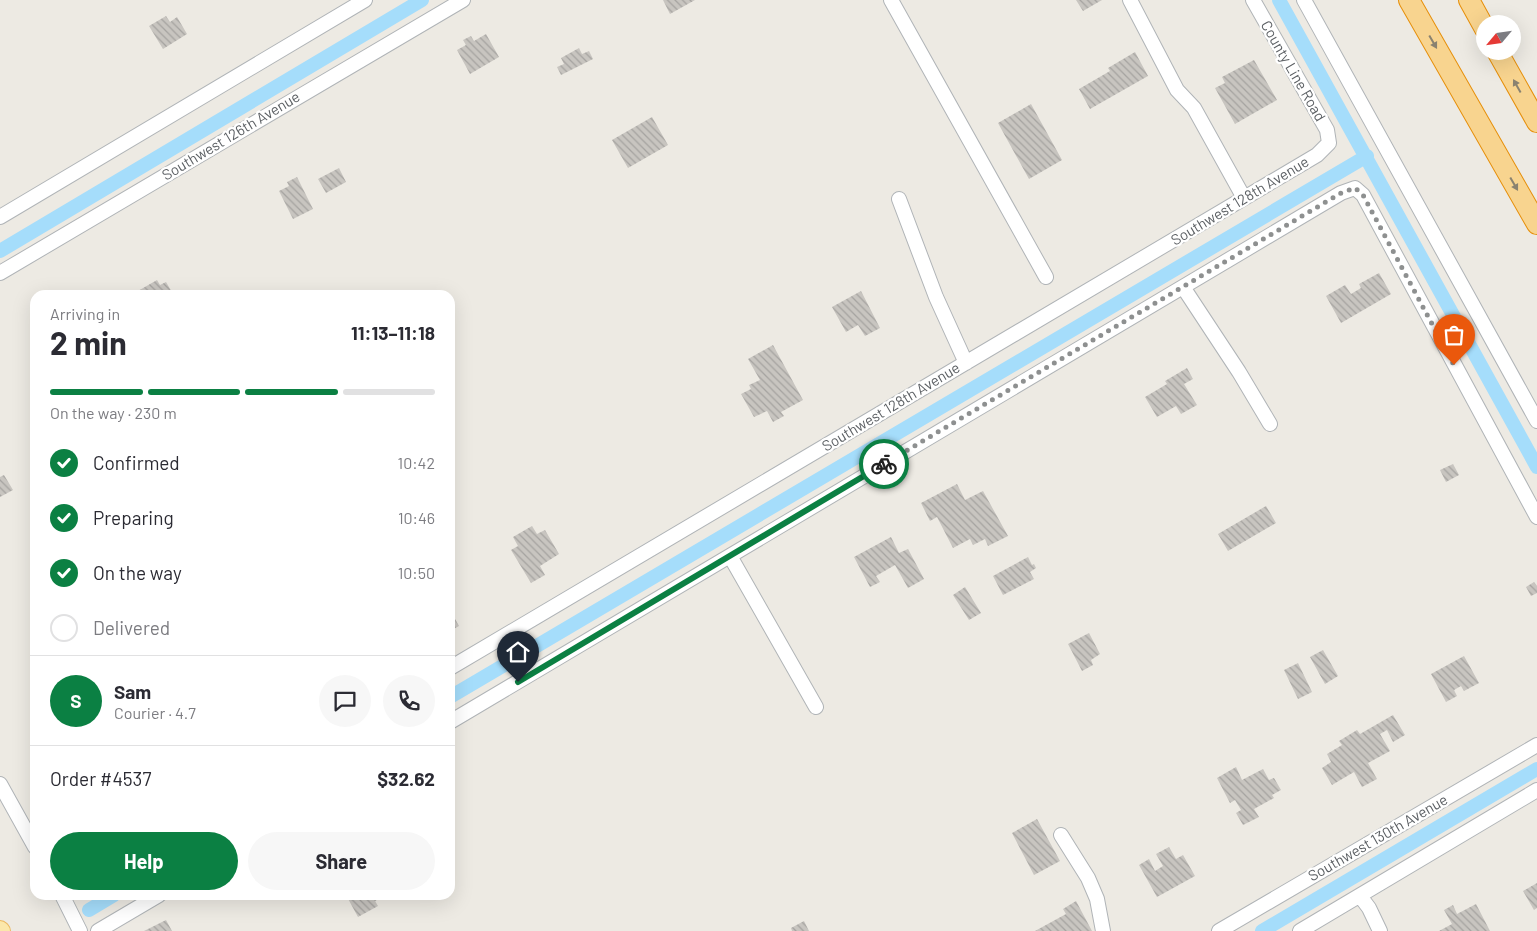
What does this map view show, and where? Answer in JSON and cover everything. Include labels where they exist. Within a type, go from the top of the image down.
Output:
[{"type":"highway","points":[[1409,0],[1537,224]]},
{"type":"highway","points":[[1469,0],[1477,15]]},
{"type":"highway","points":[[1502,60],[1537,122]]},
{"type":"street","points":[[0,217],[366,0]]},
{"type":"street","name":"Southwest 126th Avenue","points":[[0,273],[463,0]]},
{"type":"street","points":[[891,0],[1046,277]]},
{"type":"street","points":[[1130,0],[1177,90],[1194,108],[1244,198]]},
{"type":"street","name":"County Line Road","points":[[1253,0],[1327,130],[1329,143]]},
{"type":"street","points":[[1304,0],[1537,421]]},
{"type":"street","name":"Southwest 128th Avenue","points":[[455,665],[1317,155],[1329,143]]},
{"type":"street","points":[[455,719],[1341,193],[1355,188],[1363,195],[1537,517]]},
{"type":"street","points":[[899,199],[936,297],[966,363]]},
{"type":"street","points":[[1183,287],[1239,372],[1270,424]]},
{"type":"street","points":[[730,556],[816,707]]},
{"type":"street","name":"Southwest 130th Avenue","points":[[1219,931],[1537,745]]},
{"type":"street","points":[[0,784],[30,838]]},
{"type":"street","points":[[1300,931],[1537,790]]},
{"type":"street","points":[[1061,835],[1088,878],[1097,899],[1104,931]]},
{"type":"street","points":[[1360,896],[1369,908],[1380,931]]},
{"type":"street","points":[[65,900],[80,931]]},
{"type":"street","points":[[98,931],[150,900]]},
{"type":"building","points":[[663,0],[695,0],[670,14]]},
{"type":"building","points":[[1076,0],[1102,0],[1083,11]]},
{"type":"building","points":[[166,16],[170,22],[177,17],[187,34],[163,49],[149,26]]},
{"type":"building","points":[[486,34],[499,57],[470,74],[457,50],[466,45],[463,40],[471,36],[474,41]]},
{"type":"building","points":[[579,48],[582,54],[589,51],[593,59],[561,75],[557,67],[564,64],[561,58]]},
{"type":"building","points":[[1135,52],[1148,76],[1090,109],[1079,89],[1110,71],[1108,68]]},
{"type":"building","points":[[1254,60],[1277,100],[1235,124],[1215,88],[1225,83],[1222,77]]},
{"type":"building","points":[[1031,104],[1062,160],[1029,179],[998,123]]},
{"type":"building","points":[[652,117],[668,145],[628,168],[612,140]]},
{"type":"building","points":[[339,168],[346,182],[326,193],[318,179]]},
{"type":"building","points":[[297,177],[313,209],[293,219],[279,191],[289,186],[287,182]]},
{"type":"building","points":[[1379,273],[1391,294],[1341,323],[1326,296],[1345,285],[1351,294],[1361,288],[1359,284]]},
{"type":"building","points":[[157,280],[160,285],[166,282],[171,290],[140,290]]},
{"type":"building","points":[[861,291],[880,328],[865,336],[858,325],[846,332],[832,307]]},
{"type":"building","points":[[773,345],[803,400],[781,412],[784,416],[773,422],[767,411],[754,417],[741,394],[751,389],[749,385],[760,380],[748,359]]},
{"type":"building","points":[[1187,368],[1193,379],[1184,384],[1197,405],[1181,414],[1176,406],[1157,417],[1145,397],[1167,384],[1165,381]]},
{"type":"building","points":[[1453,464],[1459,475],[1446,482],[1440,470]]},
{"type":"building","points":[[4,475],[13,490],[0,497],[0,477]]},
{"type":"building","points":[[957,484],[965,500],[983,491],[1008,536],[988,546],[985,539],[973,545],[970,539],[953,548],[937,517],[930,521],[921,503]]},
{"type":"building","points":[[1266,506],[1276,523],[1228,551],[1218,534]]},
{"type":"building","points":[[532,526],[537,534],[545,530],[559,554],[540,566],[545,575],[531,583],[511,550],[518,546],[513,537]]},
{"type":"building","points":[[891,537],[899,553],[908,549],[924,579],[908,588],[895,565],[876,576],[880,582],[870,587],[854,557]]},
{"type":"building","points":[[1028,557],[1036,568],[1030,572],[1034,579],[1003,595],[993,576]]},
{"type":"building","points":[[1534,582],[1537,586],[1537,593],[1531,596],[1526,587]]},
{"type":"building","points":[[965,587],[981,613],[969,620],[953,595]]},
{"type":"building","points":[[455,619],[459,626],[455,628]]},
{"type":"building","points":[[1089,633],[1100,654],[1091,660],[1093,665],[1082,671],[1068,644]]},
{"type":"building","points":[[1323,650],[1338,676],[1325,684],[1310,657]]},
{"type":"building","points":[[1464,656],[1479,683],[1464,691],[1461,686],[1454,690],[1457,696],[1446,702],[1431,674]]},
{"type":"building","points":[[1298,663],[1312,692],[1298,699],[1284,670]]},
{"type":"building","points":[[1393,715],[1405,735],[1393,742],[1387,730],[1380,734],[1390,751],[1368,763],[1377,779],[1362,787],[1354,772],[1332,785],[1322,768],[1331,762],[1327,754],[1342,745],[1339,741],[1357,730],[1360,734]]},
{"type":"building","points":[[1236,767],[1242,780],[1263,769],[1269,780],[1274,778],[1281,790],[1272,795],[1274,798],[1254,809],[1259,817],[1243,825],[1236,813],[1241,810],[1235,800],[1230,803],[1217,778]]},
{"type":"building","points":[[1037,819],[1060,861],[1034,875],[1012,833]]},
{"type":"building","points":[[1169,847],[1176,859],[1183,855],[1195,876],[1157,897],[1139,865],[1149,859],[1155,871],[1163,866],[1156,854]]},
{"type":"building","points":[[1537,883],[1537,908],[1534,910],[1523,891]]},
{"type":"building","points":[[349,900],[377,900],[375,901],[378,906],[358,917]]},
{"type":"building","points":[[1076,901],[1092,931],[1035,931],[1066,914],[1063,909]]},
{"type":"building","points":[[1476,904],[1490,931],[1439,931],[1452,924],[1444,910],[1453,905],[1457,914]]},
{"type":"building","points":[[166,920],[172,931],[144,931]]},
{"type":"building","points":[[804,921],[809,931],[792,931],[791,928]]},
{"type":"waterway","points":[[0,251],[422,0]]},
{"type":"waterway","points":[[1279,0],[1537,467]]},
{"type":"waterway","points":[[455,694],[1367,156]]},
{"type":"waterway","points":[[1262,931],[1537,769]]},
{"type":"waterway","points":[[89,910],[106,900]]},
{"type":"way so far","points":[[884,464],[1341,193],[1355,188],[1363,195],[1454,365]]},
{"type":"route","points":[[518,682],[884,464]]}]
